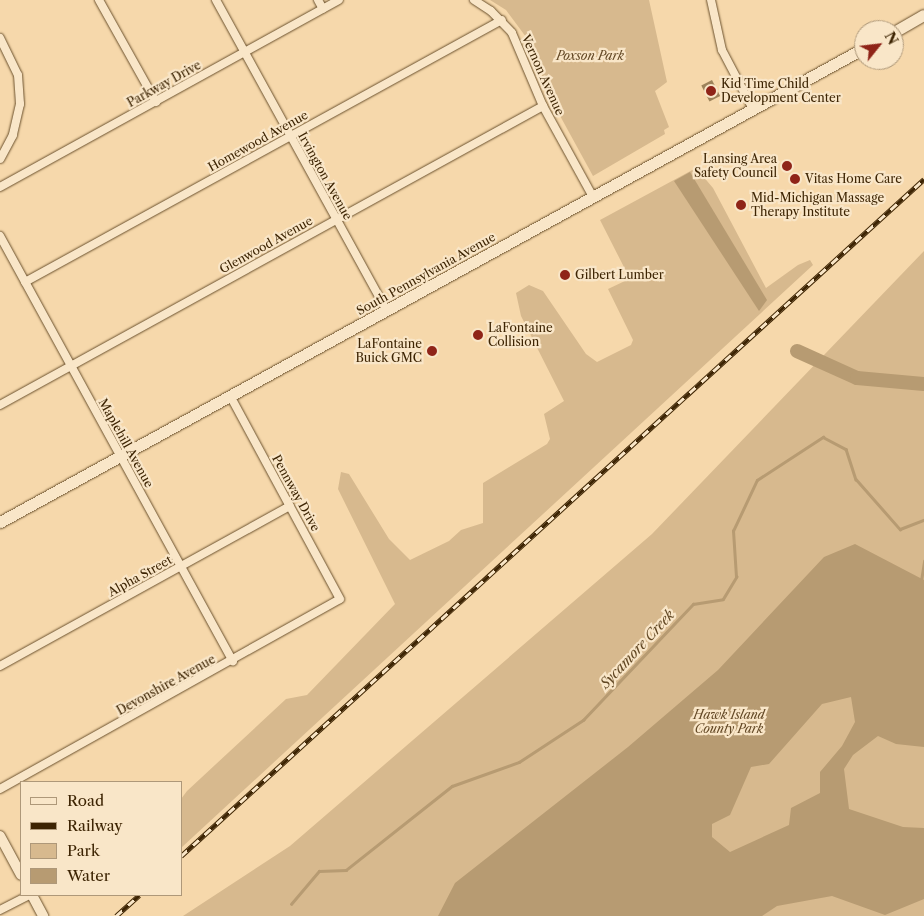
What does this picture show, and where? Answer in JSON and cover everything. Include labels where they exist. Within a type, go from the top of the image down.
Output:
[{"type":"main road","points":[[904,26],[924,15]]},
{"type":"main road","name":"South Pennsylvania Avenue","points":[[0,522],[121,458],[854,53]]},
{"type":"street","points":[[99,0],[156,102]]},
{"type":"street","name":"Irvington Avenue","points":[[216,0],[387,311]]},
{"type":"street","points":[[318,0],[323,9]]},
{"type":"street","name":"Parkway Drive","points":[[0,187],[339,0]]},
{"type":"street","name":"Vernon Avenue","points":[[474,0],[502,20],[522,51],[543,106],[593,197]]},
{"type":"street","points":[[711,0],[722,50],[753,109]]},
{"type":"street","name":"Homewood Avenue","points":[[25,282],[502,20]]},
{"type":"street","points":[[0,38],[18,75],[20,104],[13,135],[0,159]]},
{"type":"street","name":"Glenwood Avenue","points":[[0,405],[543,106]]},
{"type":"street","name":"Maplehill Avenue","points":[[0,236],[233,661]]},
{"type":"street","name":"Pennway Drive","points":[[231,397],[340,599]]},
{"type":"street","name":"Alpha Street","points":[[0,666],[290,506]]},
{"type":"street","name":"Devonshire Avenue","points":[[0,789],[233,661],[340,599]]},
{"type":"street","points":[[0,836],[20,873]]},
{"type":"street","points":[[0,910],[28,896]]},
{"type":"street","points":[[31,896],[43,916]]},
{"type":"green space","name":"Poxson Park","points":[[490,0],[649,0],[667,82],[655,91],[669,127],[664,130],[665,134],[593,176],[553,103],[526,37],[506,10]]},
{"type":"green space","points":[[696,168],[713,188],[766,288],[798,265],[810,260],[813,265],[182,847],[182,798],[187,791],[286,699],[307,695],[395,604],[338,489],[341,472],[349,474],[389,539],[410,560],[449,541],[461,530],[483,523],[483,483],[547,444],[550,439],[544,414],[564,401],[521,316],[516,293],[529,285],[543,291],[586,354],[597,362],[631,345],[633,340],[608,289],[627,280],[628,275],[600,220]]},
{"type":"green space","name":"Hawk Island County Park","points":[[924,251],[924,916],[183,916],[290,846],[652,534]]},
{"type":"water","points":[[690,172],[767,300],[759,311],[674,181]]},
{"type":"water","points":[[855,544],[924,580],[924,747],[896,744],[878,736],[853,755],[844,769],[849,809],[903,827],[924,828],[924,899],[885,915],[832,896],[777,906],[762,916],[438,916],[455,883],[628,747],[718,670],[824,557]],"holes":[[[851,697],[855,722],[842,746],[820,772],[820,793],[791,808],[789,825],[730,852],[712,837],[712,824],[730,815],[751,767],[769,764],[822,704]]]},
{"type":"building","name":"Kid Time Child Development Center","points":[[712,80],[720,96],[709,101],[701,85]]},
{"type":"waterway","points":[[797,351],[857,378],[924,384]]},
{"type":"waterway","name":"Sycamore Creek","points":[[291,904],[319,871],[346,870],[452,786],[519,762],[583,720],[693,604],[723,599],[736,577],[733,531],[757,480],[823,437],[846,449],[856,479],[900,529],[924,520]]},
{"type":"waterway","points":[[921,581],[924,561]]},
{"type":"railway","points":[[182,855],[924,179]]},
{"type":"railway","points":[[116,916],[138,896]]},
{"type":"place","name":"Kid Time Child Development Center","points":[[711,91]]},
{"type":"place","name":"Lansing Area Safety Council","points":[[787,166]]},
{"type":"place","name":"Vitas Home Care","points":[[795,179]]},
{"type":"place","name":"Mid-Michigan Massage Therapy Institute","points":[[741,205]]},
{"type":"place","name":"Gilbert Lumber","points":[[565,275]]},
{"type":"place","name":"LaFontaine Collision","points":[[478,335]]},
{"type":"place","name":"LaFontaine Buick GMC","points":[[432,351]]}]
